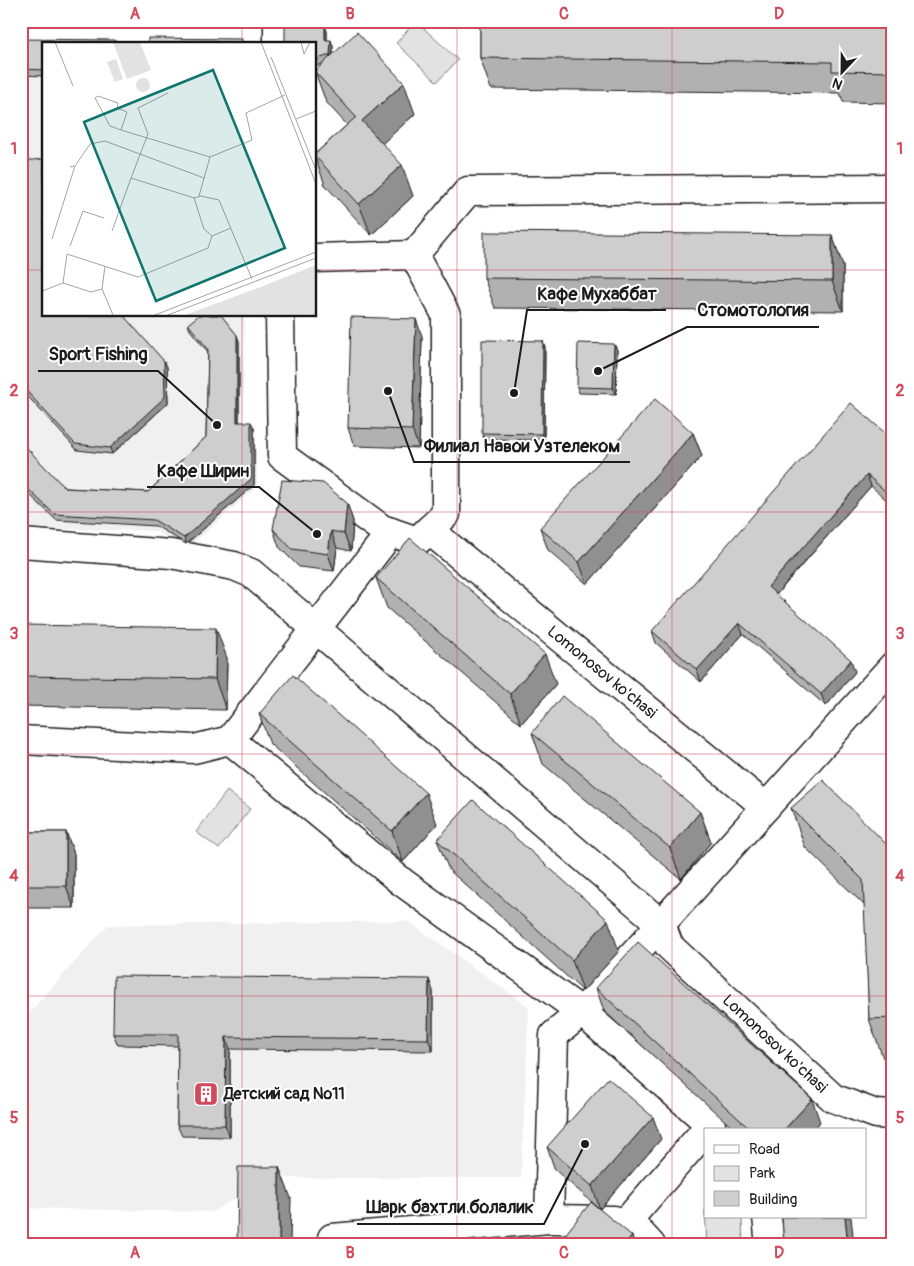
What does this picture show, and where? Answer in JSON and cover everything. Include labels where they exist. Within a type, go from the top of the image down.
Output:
[{"type":"street","points":[[278,21],[278,42]]},
{"type":"street","points":[[316,258],[414,254],[468,191],[893,188]]},
{"type":"street","points":[[280,316],[282,456],[382,529],[417,541],[446,514],[446,315],[414,254]]},
{"type":"street","name":"Lomonosov ko'chasi","points":[[429,530],[766,807]]},
{"type":"street","points":[[21,740],[194,749],[230,740],[391,532]]},
{"type":"street","name":"Lomonosov ko'chasi","points":[[21,543],[172,554],[234,566],[251,573],[661,924],[669,946],[833,1098],[876,1114],[893,1115]]},
{"type":"street","points":[[549,1219],[554,1035],[582,1012],[893,666]]},
{"type":"street","points":[[230,740],[402,882],[582,1012],[708,1128]]},
{"type":"street","points":[[628,1220],[704,1135]]},
{"type":"street","points":[[767,1218],[770,1245]]},
{"type":"street","points":[[332,1241],[549,1219],[628,1220],[651,1245]]},
{"type":"shaded area","points":[[21,41],[249,41],[42,42],[42,316],[245,316],[243,424],[256,424],[257,487],[188,548],[154,531],[21,528]]},
{"type":"shaded area","points":[[408,921],[529,1007],[521,1178],[270,1178],[212,1212],[21,1208],[21,1022],[108,925]]},
{"type":"green space","points":[[416,21],[458,60],[437,82],[396,43]]},
{"type":"green space","points":[[227,791],[250,809],[219,849],[196,832]]},
{"type":"green space","points":[[705,1218],[742,1218],[743,1245],[707,1245]]},
{"type":"building","points":[[285,21],[322,21],[325,25],[325,40],[331,40],[330,55],[316,60],[316,42],[285,42]]},
{"type":"building","points":[[480,21],[832,21],[832,24],[893,25],[893,72],[832,71],[832,62],[480,58]]},
{"type":"building","points":[[357,32],[404,83],[362,121],[402,165],[359,204],[316,157],[316,153],[356,117],[316,73],[316,70]]},
{"type":"building","points":[[148,38],[242,39],[242,42],[148,42]]},
{"type":"building","points":[[21,39],[115,40],[115,42],[42,42],[42,70],[21,69]]},
{"type":"building","points":[[42,159],[42,316],[124,316],[164,361],[165,397],[110,448],[75,444],[21,385],[21,161]]},
{"type":"building","points":[[484,232],[832,235],[832,281],[484,278]]},
{"type":"building","points":[[198,316],[222,316],[237,335],[237,422],[251,422],[251,479],[184,538],[154,520],[54,514],[23,484],[21,486],[21,448],[24,445],[65,488],[148,492],[206,437],[208,349],[188,324]]},
{"type":"building","points":[[351,317],[416,319],[412,430],[348,428]]},
{"type":"building","points":[[482,340],[543,341],[542,434],[482,433]]},
{"type":"building","points":[[578,343],[614,344],[613,388],[577,387]]},
{"type":"building","points":[[655,399],[693,433],[579,562],[540,528]]},
{"type":"building","points":[[851,403],[893,440],[893,498],[867,475],[768,587],[851,660],[821,694],[739,623],[697,670],[652,631]]},
{"type":"building","points":[[282,480],[323,483],[347,503],[344,534],[331,531],[328,554],[292,549],[273,529]]},
{"type":"building","points":[[410,538],[545,654],[510,694],[376,578]]},
{"type":"building","points":[[21,625],[216,628],[215,679],[21,676]]},
{"type":"building","points":[[293,675],[426,793],[392,831],[259,714]]},
{"type":"building","points":[[562,696],[700,812],[670,848],[532,733]]},
{"type":"building","points":[[823,780],[893,851],[893,1018],[869,1019],[863,880],[791,808]]},
{"type":"building","points":[[473,800],[608,920],[572,960],[437,840]]},
{"type":"building","points":[[21,832],[66,832],[66,886],[21,886]]},
{"type":"building","points":[[638,942],[812,1099],[786,1128],[749,1128],[596,988]]},
{"type":"building","name":"Детский сад №11","points":[[114,976],[429,979],[428,1039],[226,1037],[225,1125],[177,1125],[178,1034],[113,1034]]},
{"type":"building","points":[[608,1078],[653,1117],[592,1186],[547,1147]]},
{"type":"building","points":[[238,1167],[279,1167],[279,1245],[237,1245]]},
{"type":"building","points":[[591,1202],[632,1236],[625,1245],[557,1245]]},
{"type":"building","points":[[782,1218],[845,1218],[848,1245],[784,1245]]},
{"type":"place","name":"Стомотология","points":[[598,371]]},
{"type":"place","name":"Филиал Навои Узтелеком","points":[[388,391]]},
{"type":"place","name":"Кафе Мухаббат","points":[[514,393]]},
{"type":"place","name":"Sport Fishing","points":[[217,425]]},
{"type":"place","name":"Кафе Ширин","points":[[317,534]]},
{"type":"place","name":"Детский сад №11","points":[[206,1094]]},
{"type":"place","name":"Шарк бахтли болалик","points":[[585,1144]]}]
